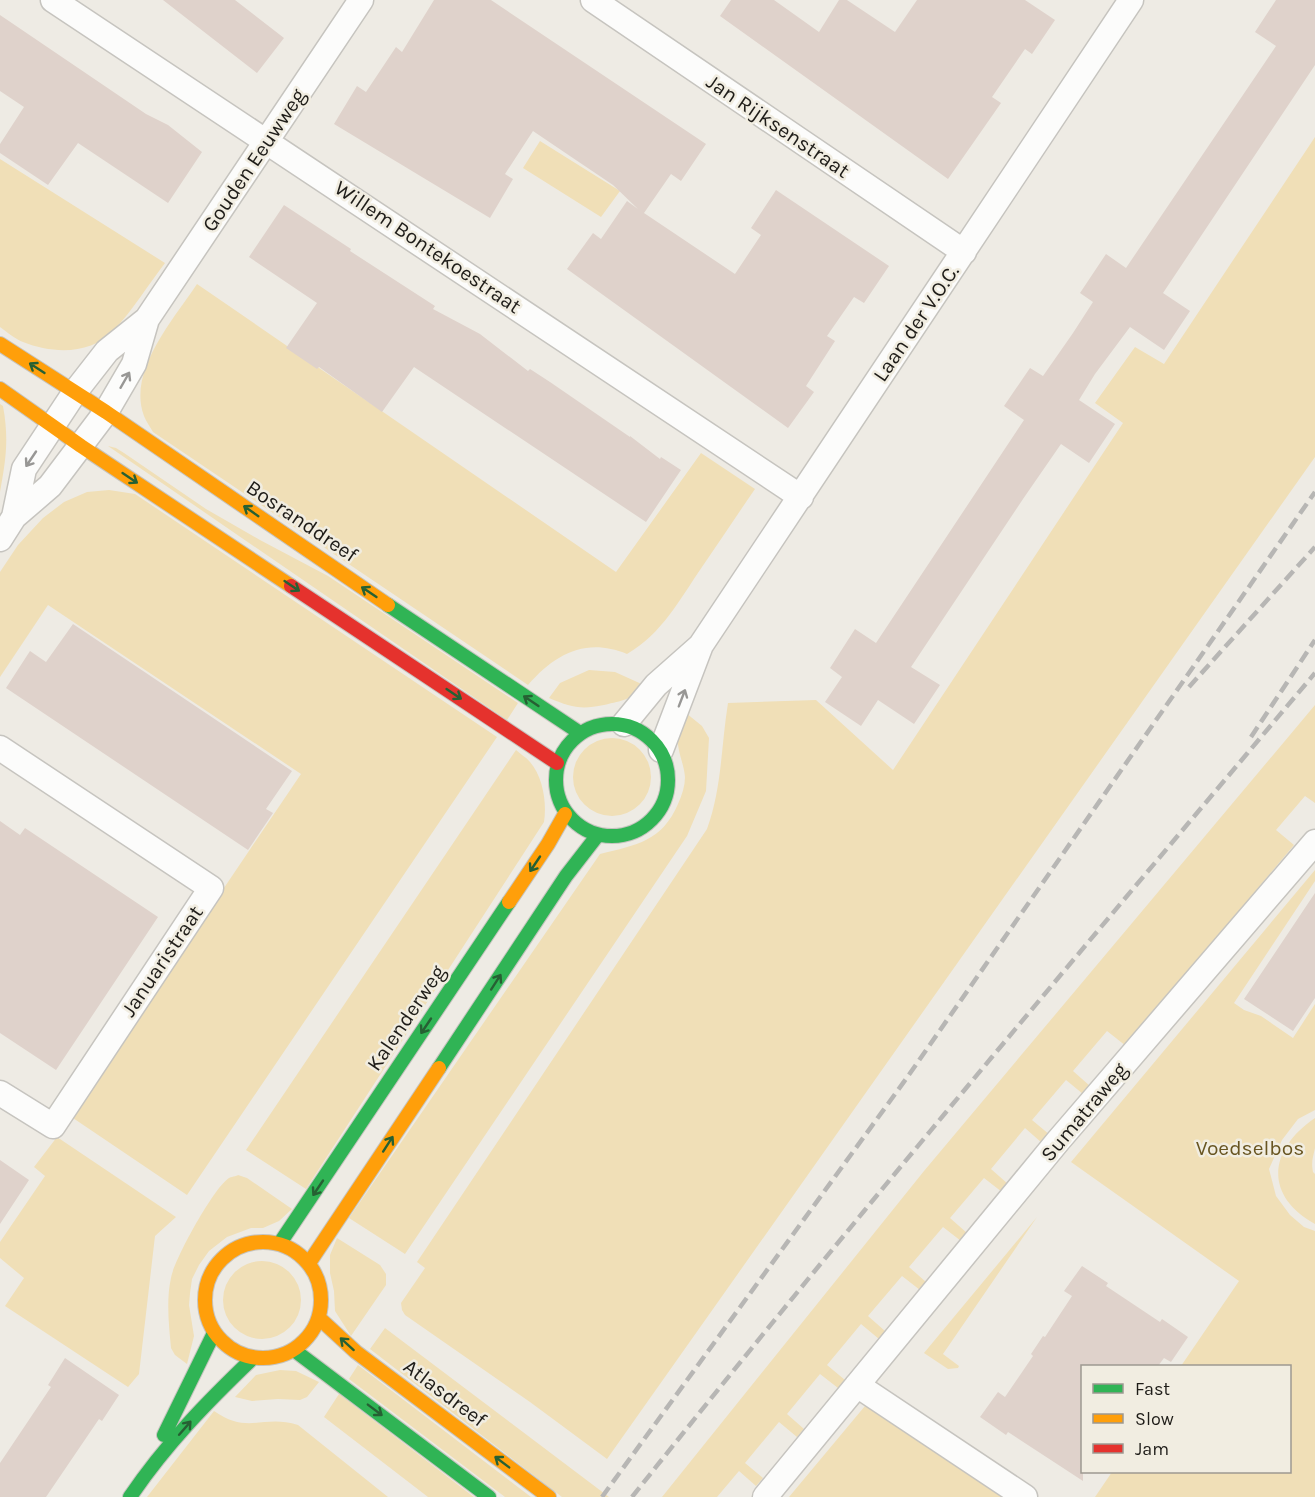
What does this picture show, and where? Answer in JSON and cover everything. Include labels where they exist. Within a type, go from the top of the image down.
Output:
[{"type":"main road","name":"Bosranddreef","points":[[0,345],[106,412],[580,733]]},
{"type":"main road","points":[[0,389],[81,446],[557,763]]},
{"type":"main road","points":[[624,724],[643,732],[661,750],[669,776],[666,799],[651,822],[625,836],[597,836],[581,828],[566,814],[559,802],[555,782],[557,763],[565,747],[580,733],[598,725],[624,724]]},
{"type":"main road","name":"Kalenderweg","points":[[280,1244],[566,814]]},
{"type":"main road","points":[[309,1263],[566,876],[597,836]]},
{"type":"main road","points":[[266,1241],[295,1250],[309,1263],[318,1279],[322,1300],[319,1318],[309,1337],[294,1350],[274,1358],[253,1358],[231,1349],[214,1333],[205,1310],[206,1288],[211,1273],[221,1259],[233,1249],[249,1243],[266,1241]]},
{"type":"main road","name":"Atlasdreef","points":[[319,1318],[356,1352],[549,1497]]},
{"type":"main road","points":[[130,1497],[146,1472],[214,1333]]},
{"type":"main road","points":[[294,1350],[489,1497]]},
{"type":"main road","points":[[146,1472],[214,1394],[253,1358]]},
{"type":"street","name":"Willem Bontekoestraat","points":[[53,0],[801,497]]},
{"type":"street","name":"Gouden Eeuwweg","points":[[14,517],[24,469],[75,392],[106,351],[147,319],[361,0]]},
{"type":"street","name":"Jan Rijksenstraat","points":[[593,0],[964,252]]},
{"type":"street","name":"Laan der V.O.C.","points":[[661,750],[701,645],[964,252],[1128,1]]},
{"type":"street","name":"Gouden Eeuwweg","points":[[14,517],[50,486],[106,412],[134,364],[147,319]]},
{"type":"street","points":[[0,540],[14,517]]},
{"type":"street","name":"Laan der V.O.C.","points":[[624,724],[656,685],[701,645]]},
{"type":"street","name":"Januaristraat","points":[[0,748],[211,888],[53,1126],[0,1093]]},
{"type":"street","name":"Sumatraweg","points":[[765,1497],[1058,1141],[1315,842]]},
{"type":"street","points":[[857,1385],[1025,1497]]},
{"type":"green space","points":[[1315,137],[1315,457],[607,1459],[405,1315],[401,1303],[425,1268],[417,1262],[707,829],[716,798],[728,703],[816,700],[893,770],[1123,423],[1095,403],[1135,347],[1164,364]]},
{"type":"green space","points":[[540,141],[620,191],[601,217],[523,168]]},
{"type":"green space","points":[[0,159],[165,263],[134,306],[105,338],[83,348],[47,349],[20,341],[0,327]]},
{"type":"green space","points":[[197,284],[616,572],[701,453],[755,489],[678,603],[660,626],[639,646],[627,654],[598,647],[572,652],[549,665],[528,685],[153,432],[144,416],[140,399],[147,364],[166,329]]},
{"type":"green space","points":[[0,404],[3,406],[6,439],[0,492]]},
{"type":"green space","points":[[108,446],[124,453],[206,509],[328,576],[518,703],[507,720]]},
{"type":"green space","points":[[109,490],[135,494],[497,737],[187,1195],[70,1116],[301,774],[48,605],[0,677],[0,572],[18,545],[43,518],[64,502],[87,492]]},
{"type":"green space","points":[[589,670],[615,672],[646,686],[626,699],[596,707],[576,707],[549,698],[560,683]]},
{"type":"green space","points":[[1315,705],[1315,803],[1305,796],[1276,830],[1294,845],[1126,1046],[1107,1031],[1073,1071],[1090,1086],[1083,1094],[1066,1080],[1032,1120],[1050,1135],[1042,1143],[1025,1128],[991,1169],[1008,1184],[1002,1192],[984,1178],[950,1218],[967,1233],[961,1241],[943,1227],[909,1267],[926,1282],[920,1290],[902,1276],[868,1316],[885,1331],[879,1339],[861,1324],[827,1365],[845,1380],[838,1388],[820,1374],[787,1414],[804,1429],[797,1437],[779,1422],[745,1463],[763,1478],[756,1486],[739,1471],[717,1497],[662,1497],[924,1171]]},
{"type":"green space","points":[[686,713],[702,726],[709,738],[706,791],[687,836],[405,1254],[349,1218],[600,854],[647,840],[656,834],[672,816],[683,790],[685,777],[678,740]]},
{"type":"green space","points":[[612,738],[627,741],[640,749],[648,762],[651,777],[648,792],[640,805],[627,813],[612,816],[597,813],[584,805],[576,792],[573,777],[576,762],[584,749],[597,741]]},
{"type":"green space","points":[[516,750],[530,762],[538,775],[544,799],[544,822],[306,1189],[246,1150]]},
{"type":"green space","name":"Voedselbos","points":[[1315,870],[1315,881],[1234,1003],[1244,1010],[1261,1016],[1293,1038],[1315,1004],[1315,1110],[1298,1119],[1282,1140],[1269,1169],[1276,1196],[1290,1215],[1304,1227],[1315,1231],[1315,1497],[1095,1497],[1111,1473],[1291,1473],[1291,1365],[1182,1365],[1239,1281],[1071,1162]]},
{"type":"green space","points":[[1315,1118],[1315,1148],[1312,1165],[1315,1174],[1315,1224],[1298,1212],[1287,1200],[1280,1186],[1278,1172],[1281,1158],[1288,1144]]},
{"type":"green space","points":[[57,1137],[176,1217],[155,1236],[139,1374],[128,1387],[5,1306],[24,1278],[0,1258],[0,1242],[45,1176],[34,1167]]},
{"type":"green space","points":[[238,1175],[247,1178],[292,1209],[279,1221],[263,1228],[251,1228],[227,1237],[209,1251],[199,1265],[192,1279],[190,1293],[189,1305],[194,1336],[187,1364],[175,1355],[171,1348],[168,1304],[171,1278],[179,1256],[214,1195],[222,1184]]},
{"type":"green space","points":[[1037,1217],[943,1354],[959,1366],[958,1368],[948,1369],[924,1353]]},
{"type":"green space","points":[[337,1238],[380,1265],[386,1274],[386,1285],[351,1336],[335,1311],[330,1255]]},
{"type":"green space","points":[[262,1261],[277,1264],[290,1272],[298,1285],[301,1300],[298,1315],[290,1328],[277,1336],[262,1339],[247,1336],[234,1328],[226,1315],[223,1300],[226,1285],[234,1272],[247,1264]]},
{"type":"green space","points":[[385,1328],[609,1497],[562,1497],[370,1349]]},
{"type":"green space","points":[[358,1365],[531,1497],[505,1497],[349,1379]]},
{"type":"green space","points":[[280,1370],[296,1371],[319,1382],[307,1397],[300,1400],[252,1401],[235,1397],[256,1375]]},
{"type":"green space","points":[[339,1394],[474,1497],[428,1497],[324,1417]]},
{"type":"green space","points":[[865,1406],[870,1408],[1003,1497],[789,1497]]},
{"type":"green space","points":[[214,1411],[237,1422],[286,1422],[298,1425],[388,1497],[147,1497]]},
{"type":"building","points":[[163,0],[235,0],[284,38],[257,73]]},
{"type":"building","points":[[434,0],[491,0],[706,144],[681,181],[671,174],[644,213],[735,274],[761,235],[751,228],[776,190],[889,266],[864,303],[854,297],[827,336],[835,341],[806,386],[814,392],[788,428],[567,269],[593,233],[601,239],[627,201],[638,209],[613,185],[533,131],[505,174],[513,179],[490,218],[334,124],[357,86],[366,92],[396,47],[402,52]]},
{"type":"building","points":[[731,0],[774,0],[819,32],[839,0],[847,0],[895,32],[917,0],[1025,0],[1055,20],[1032,54],[1025,49],[992,97],[1001,103],[948,179],[720,16]]},
{"type":"building","points":[[1276,0],[1315,0],[1315,65],[1163,293],[1190,311],[1164,350],[1130,327],[1095,374],[1079,400],[1115,424],[1089,463],[1061,444],[1023,499],[911,667],[940,685],[914,724],[878,700],[861,726],[825,702],[842,677],[830,668],[855,629],[876,643],[1024,420],[1004,406],[1030,368],[1043,376],[1073,333],[1093,302],[1080,293],[1106,254],[1126,268],[1276,46],[1255,32]]},
{"type":"building","points":[[0,15],[146,114],[168,125],[202,152],[168,203],[78,143],[48,185],[0,153],[0,144],[24,107],[0,91]]},
{"type":"building","points":[[284,205],[435,306],[433,309],[480,334],[528,371],[530,369],[630,436],[660,459],[661,457],[681,470],[646,522],[414,367],[382,412],[319,367],[317,369],[286,348],[317,303],[249,257]]},
{"type":"building","points":[[73,624],[292,771],[266,809],[273,813],[248,850],[6,688],[30,651],[46,662]]},
{"type":"building","points":[[0,821],[20,835],[25,828],[158,917],[56,1070],[0,1033]]},
{"type":"building","points":[[1315,893],[1315,998],[1293,1031],[1244,999]]},
{"type":"building","points":[[0,1160],[29,1180],[0,1224]]},
{"type":"building","points":[[1082,1266],[1108,1283],[1106,1286],[1160,1322],[1162,1319],[1188,1337],[1171,1362],[1164,1358],[1159,1365],[1081,1365],[1081,1473],[1083,1473],[1083,1481],[1008,1432],[1006,1435],[980,1417],[998,1392],[1005,1397],[1033,1356],[1031,1354],[1072,1296],[1064,1291]]},
{"type":"building","points":[[65,1358],[119,1395],[102,1421],[99,1419],[46,1497],[0,1497],[0,1463],[51,1387],[48,1385]]},
{"type":"railway","points":[[602,1497],[906,1079],[1315,492]]},
{"type":"railway","points":[[1189,687],[1315,547]]},
{"type":"railway","points":[[1251,737],[1315,640]]},
{"type":"railway","points":[[632,1497],[885,1186],[1315,673]]},
{"type":"traffic: fast","points":[[388,605],[580,733]]},
{"type":"traffic: fast","points":[[612,724],[634,728],[652,740],[664,758],[668,780],[664,802],[652,820],[634,832],[612,836],[590,832],[572,820],[560,802],[556,780],[560,758],[572,740],[590,728],[612,724]]},
{"type":"traffic: fast","points":[[439,1068],[566,876],[597,836]]},
{"type":"traffic: fast","points":[[280,1243],[509,902]]},
{"type":"traffic: fast","points":[[164,1435],[214,1333]]},
{"type":"traffic: fast","points":[[294,1350],[489,1497]]},
{"type":"traffic: fast","points":[[130,1497],[188,1424],[253,1358]]},
{"type":"traffic: slow","points":[[0,344],[106,412],[388,605]]},
{"type":"traffic: slow","points":[[0,389],[291,586]]},
{"type":"traffic: slow","points":[[509,902],[565,814]]},
{"type":"traffic: slow","points":[[309,1263],[439,1068]]},
{"type":"traffic: slow","points":[[263,1242],[285,1246],[304,1259],[317,1278],[321,1300],[317,1322],[304,1341],[285,1354],[263,1358],[241,1354],[222,1341],[209,1322],[205,1300],[209,1278],[222,1259],[241,1246],[263,1242]]},
{"type":"traffic: slow","points":[[319,1318],[356,1352],[549,1497]]},
{"type":"traffic: jam","points":[[291,586],[557,763]]}]
